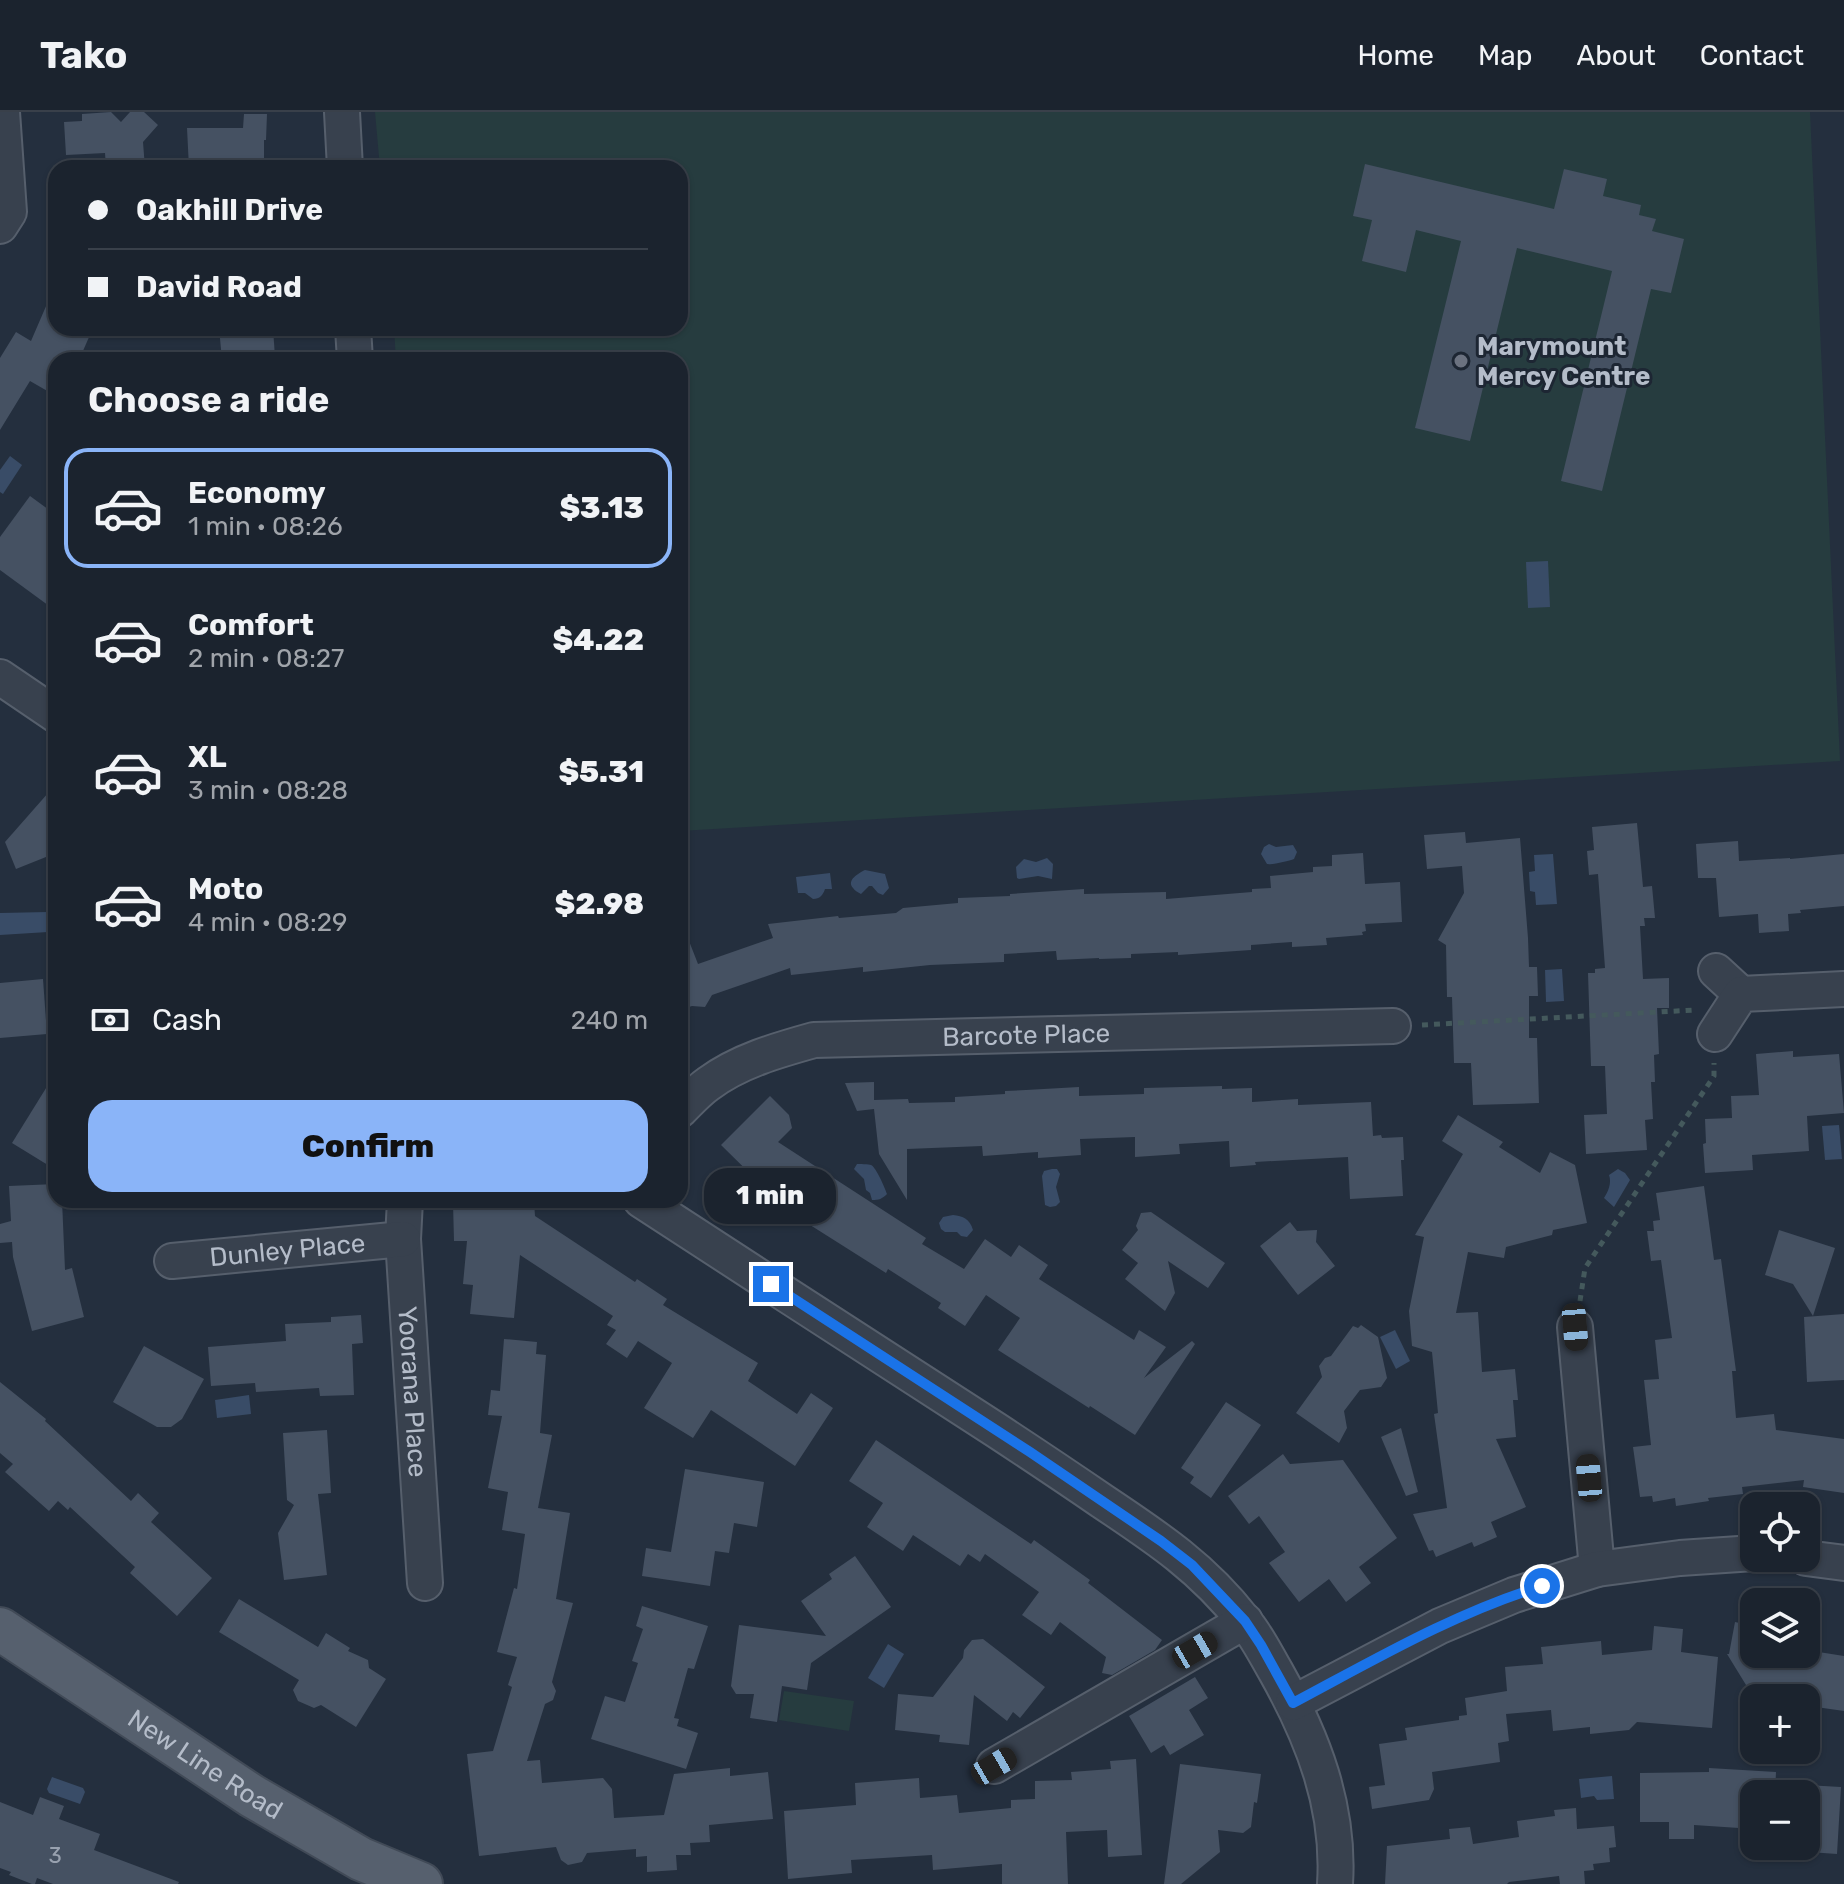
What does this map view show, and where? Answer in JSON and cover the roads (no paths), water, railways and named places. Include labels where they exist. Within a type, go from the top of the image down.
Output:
[{"type":"main road","name":"New Line Road","points":[[0,1629],[252,1796],[361,1859],[421,1884]]},
{"type":"street","points":[[0,226],[9,212],[2,112]]},
{"type":"street","points":[[342,112],[345,160]]},
{"type":"street","points":[[0,677],[48,710]]},
{"type":"street","points":[[1716,971],[1730,1012],[1844,989]]},
{"type":"street","name":"Barcote Place","points":[[688,1103],[708,1084],[734,1068],[772,1052],[814,1040],[1393,1026]]},
{"type":"street","name":"Yoorana Place","points":[[405,1208],[403,1239],[425,1583]]},
{"type":"street","points":[[653,1208],[1016,1444],[1192,1565],[1245,1621],[1293,1703],[1314,1748],[1329,1797],[1335,1884]]},
{"type":"street","name":"Dunley Place","points":[[172,1261],[403,1239]]},
{"type":"street","points":[[1575,1327],[1597,1569]]},
{"type":"street","points":[[1293,1703],[1440,1626],[1514,1595],[1597,1569],[1740,1554]]},
{"type":"street","points":[[1820,1560],[1844,1563]]},
{"type":"street","points":[[994,1766],[1245,1621]]},
{"type":"water","points":[[10,456],[22,465],[3,494],[0,492],[0,470]]},
{"type":"water","points":[[1548,561],[1550,607],[1528,608],[1526,562]]},
{"type":"water","points":[[1269,844],[1276,847],[1293,845],[1297,852],[1294,859],[1267,864],[1261,854]]},
{"type":"water","points":[[1553,854],[1557,904],[1536,905],[1535,892],[1530,891],[1529,872],[1535,871],[1534,855]]},
{"type":"water","points":[[1047,858],[1053,864],[1052,879],[1038,876],[1017,878],[1016,867],[1024,859],[1036,862]]},
{"type":"water","points":[[865,870],[885,874],[889,888],[883,895],[872,886],[861,894],[853,888],[852,880]]},
{"type":"water","points":[[830,873],[832,889],[825,889],[822,895],[813,899],[805,893],[798,893],[796,877]]},
{"type":"water","points":[[48,912],[48,932],[0,935],[0,913]]},
{"type":"water","points":[[1562,969],[1564,1001],[1546,1002],[1545,970]]},
{"type":"water","points":[[1839,1125],[1842,1159],[1825,1160],[1822,1126]]},
{"type":"water","points":[[857,1164],[873,1167],[887,1194],[885,1196],[872,1200],[864,1179],[854,1169]]},
{"type":"water","points":[[1057,1169],[1060,1174],[1056,1187],[1060,1202],[1050,1207],[1045,1205],[1042,1176],[1044,1171]]},
{"type":"water","points":[[1618,1169],[1630,1180],[1614,1207],[1604,1198],[1610,1184],[1609,1175]]},
{"type":"water","points":[[943,1217],[963,1217],[970,1223],[973,1230],[967,1237],[941,1229],[939,1223]]},
{"type":"water","points":[[1395,1330],[1410,1361],[1396,1369],[1380,1337]]},
{"type":"water","points":[[249,1395],[251,1414],[217,1418],[215,1400]]},
{"type":"water","points":[[888,1644],[904,1654],[884,1688],[868,1678]]},
{"type":"water","points":[[1612,1776],[1614,1799],[1581,1798],[1579,1779]]},
{"type":"water","points":[[52,1777],[83,1788],[85,1792],[80,1804],[49,1793],[47,1789]]},
{"type":"place","name":"Marymount Mercy Centre","points":[[1461,361]]}]
